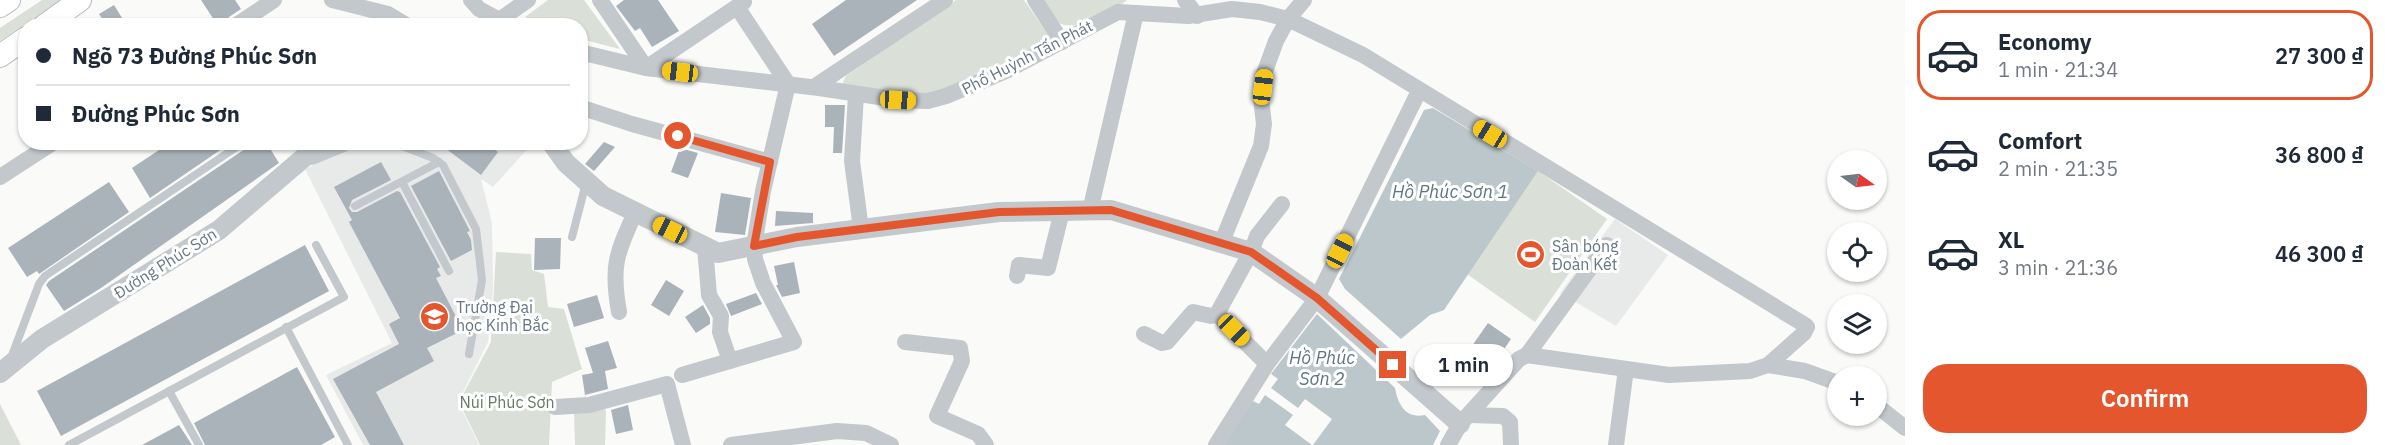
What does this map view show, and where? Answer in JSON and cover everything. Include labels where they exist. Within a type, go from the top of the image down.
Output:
[{"type":"main road","points":[[0,6],[9,0]]},
{"type":"main road","points":[[55,18],[80,0]]},
{"type":"main road","points":[[0,56],[18,44]]},
{"type":"street","points":[[332,0],[388,14],[395,18]]},
{"type":"street","points":[[471,0],[492,18]]},
{"type":"street","points":[[507,18],[528,0]]},
{"type":"street","points":[[600,0],[646,68],[742,3],[788,84],[754,246],[755,259],[763,283],[794,342],[682,375]]},
{"type":"street","points":[[814,87],[945,0]]},
{"type":"street","points":[[1035,0],[1062,42]]},
{"type":"street","points":[[1185,0],[1197,16]]},
{"type":"street","points":[[1221,244],[1261,146],[1264,124],[1261,99],[1264,74],[1276,41],[1291,11],[1304,0]]},
{"type":"street","points":[[247,18],[271,1]]},
{"type":"street","name":"Phố Huỳnh Tấn Phát","points":[[588,54],[646,68],[814,87],[898,100],[928,101],[1008,70],[1112,14],[1134,6],[1197,16],[1239,5],[1254,11],[1291,11],[1805,325],[1807,327],[1804,333],[1768,365]]},
{"type":"street","points":[[1090,211],[1134,6]]},
{"type":"street","points":[[1216,445],[1267,364],[1317,298],[1419,91]]},
{"type":"street","points":[[856,95],[852,161],[861,229]]},
{"type":"street","points":[[588,110],[770,162]]},
{"type":"street","points":[[0,177],[42,150]]},
{"type":"street","name":"Đường Phúc Sơn","points":[[4,370],[42,339],[219,230],[312,150]]},
{"type":"street","points":[[303,158],[323,150]]},
{"type":"street","points":[[557,150],[566,163],[603,196],[718,253],[797,237],[999,212],[1111,210],[1251,252],[1317,298],[1465,419],[1503,416],[1510,422],[1510,445]]},
{"type":"street","points":[[1144,334],[1162,343],[1167,342],[1193,312],[1198,311],[1211,316],[1217,314],[1251,252],[1257,236],[1282,204]]},
{"type":"street","points":[[1017,276],[1019,265],[1048,268],[1062,211]]},
{"type":"street","points":[[619,312],[614,282],[618,249],[635,213]]},
{"type":"street","points":[[1448,445],[1465,419],[1519,359],[1527,355],[1607,245]]},
{"type":"street","points":[[705,247],[709,295],[721,316],[720,332],[730,361]]},
{"type":"street","points":[[1217,314],[1267,364]]},
{"type":"street","points":[[905,342],[960,348],[962,361],[937,416],[978,434],[986,445]]},
{"type":"street","points":[[1527,355],[1669,375],[1750,371],[1768,365],[1805,372],[1827,379]]},
{"type":"street","points":[[1616,445],[1626,369]]},
{"type":"street","points":[[555,407],[589,405],[667,384],[683,445]]},
{"type":"street","points":[[1887,414],[1905,428]]},
{"type":"street","points":[[731,445],[837,431],[866,433],[891,445]]},
{"type":"lane","points":[[4,370],[39,284],[45,276],[232,150]]},
{"type":"lane","points":[[409,150],[439,162],[447,172],[469,214],[478,238],[482,280],[469,354]]},
{"type":"lane","points":[[355,206],[439,162]]},
{"type":"lane","points":[[402,182],[449,271]]},
{"type":"lane","points":[[572,237],[586,182]]},
{"type":"lane","points":[[69,445],[344,297],[316,244]]},
{"type":"lane","points":[[286,327],[348,445]]},
{"type":"lane","points":[[169,391],[199,445]]},
{"type":"shaded area","name":"Trường Đại học Kinh Bắc","points":[[344,150],[527,150],[493,187],[481,179],[492,223],[493,290],[488,342],[458,402],[479,445],[363,445],[326,375],[392,343],[305,169]]},
{"type":"shaded area","points":[[1615,219],[1668,255],[1616,326],[1560,293]]},
{"type":"green space","points":[[42,0],[62,0],[35,18],[18,18],[18,29],[0,41],[0,28]]},
{"type":"green space","points":[[548,0],[584,0],[620,49],[588,41],[588,18],[525,17]]},
{"type":"green space","points":[[956,0],[1024,0],[1049,36],[1045,46],[937,93],[924,95],[845,88],[843,82],[846,76]]},
{"type":"green space","points":[[1044,0],[1127,0],[1113,10],[1085,23],[1067,25],[1059,23]]},
{"type":"green space","name":"Sân bóng Đoàn Kết","points":[[1538,171],[1607,219],[1535,322],[1467,274]]},
{"type":"green space","name":"Núi Phúc Sơn","points":[[496,252],[531,254],[532,270],[544,274],[548,307],[564,309],[582,369],[552,382],[549,445],[480,445],[459,402],[491,342]]},
{"type":"green space","points":[[0,404],[21,445],[0,445]]},
{"type":"green space","name":"Núi Phúc Sơn","points":[[604,408],[606,411],[605,445],[575,445],[574,412]]},
{"type":"water","name":"Hồ Phúc Sơn 1","points":[[1433,108],[1538,171],[1444,310],[1430,315],[1401,339],[1345,289],[1339,279],[1424,110]]},
{"type":"water","name":"Hồ Phúc Sơn 2","points":[[1317,314],[1395,388],[1398,400],[1408,413],[1418,416],[1425,415],[1440,431],[1433,445],[1313,445],[1332,419],[1305,399],[1298,408],[1271,388],[1278,379],[1271,374]]},
{"type":"water","name":"Hồ Phúc Sơn 2","points":[[1265,395],[1293,415],[1285,425],[1312,445],[1223,445],[1251,400],[1259,404]]},
{"type":"building","points":[[201,0],[235,0],[241,9],[228,18],[213,18]]},
{"type":"building","points":[[624,0],[658,0],[679,31],[652,47],[640,28],[635,31],[616,6]]},
{"type":"building","points":[[846,0],[917,0],[834,56],[812,24]]},
{"type":"building","points":[[114,5],[122,18],[102,18],[99,14]]},
{"type":"building","points":[[825,105],[845,105],[842,153],[833,153],[834,127],[825,127]]},
{"type":"building","points":[[604,142],[615,147],[594,171],[585,164]]},
{"type":"building","points":[[680,148],[698,153],[688,178],[671,172]]},
{"type":"building","points":[[159,150],[220,150],[150,198],[132,168]]},
{"type":"building","points":[[244,150],[271,150],[279,163],[101,288],[64,311],[46,285]]},
{"type":"building","points":[[448,150],[495,150],[498,152],[481,175]]},
{"type":"building","points":[[381,162],[391,180],[352,200],[349,208],[352,212],[357,212],[397,191],[400,192],[440,267],[437,269],[441,276],[436,278],[463,330],[427,348],[434,361],[376,392],[404,445],[370,445],[333,379],[399,344],[389,324],[400,318],[349,222],[352,220],[334,187]]},
{"type":"building","points":[[439,171],[470,231],[467,232],[472,250],[451,261],[411,186]]},
{"type":"building","points":[[109,182],[129,212],[39,274],[37,271],[27,277],[8,248]]},
{"type":"building","points":[[721,193],[751,198],[745,235],[715,232]]},
{"type":"building","points":[[776,211],[813,213],[813,223],[775,226]]},
{"type":"building","points":[[535,238],[561,238],[560,269],[534,270]]},
{"type":"building","points":[[305,245],[329,291],[61,436],[37,391]]},
{"type":"building","points":[[794,262],[800,293],[782,297],[776,285],[778,285],[774,266]]},
{"type":"building","points":[[666,280],[684,291],[669,316],[651,305]]},
{"type":"building","points":[[756,293],[762,304],[731,316],[726,304]]},
{"type":"building","points":[[597,295],[604,318],[574,327],[567,304]]},
{"type":"building","points":[[703,305],[710,318],[710,324],[696,333],[685,317]]},
{"type":"building","points":[[1488,323],[1511,339],[1482,382],[1458,366]]},
{"type":"building","points":[[608,341],[617,368],[605,371],[608,389],[585,395],[582,375],[593,373],[585,348]]},
{"type":"building","points":[[297,367],[335,437],[321,445],[205,445],[194,423]]},
{"type":"building","points":[[628,405],[633,430],[616,434],[611,410]]},
{"type":"building","points":[[179,425],[192,445],[142,445]]},
{"type":"place","name":"Sân bóng Đoàn Kết","points":[[1531,255]]},
{"type":"place","name":"Trường Đại học Kinh Bắc","points":[[435,316]]},
{"type":"route","points":[[678,136],[770,162],[754,246],[797,237],[999,212],[1111,210],[1251,252],[1317,298],[1393,365]]}]
